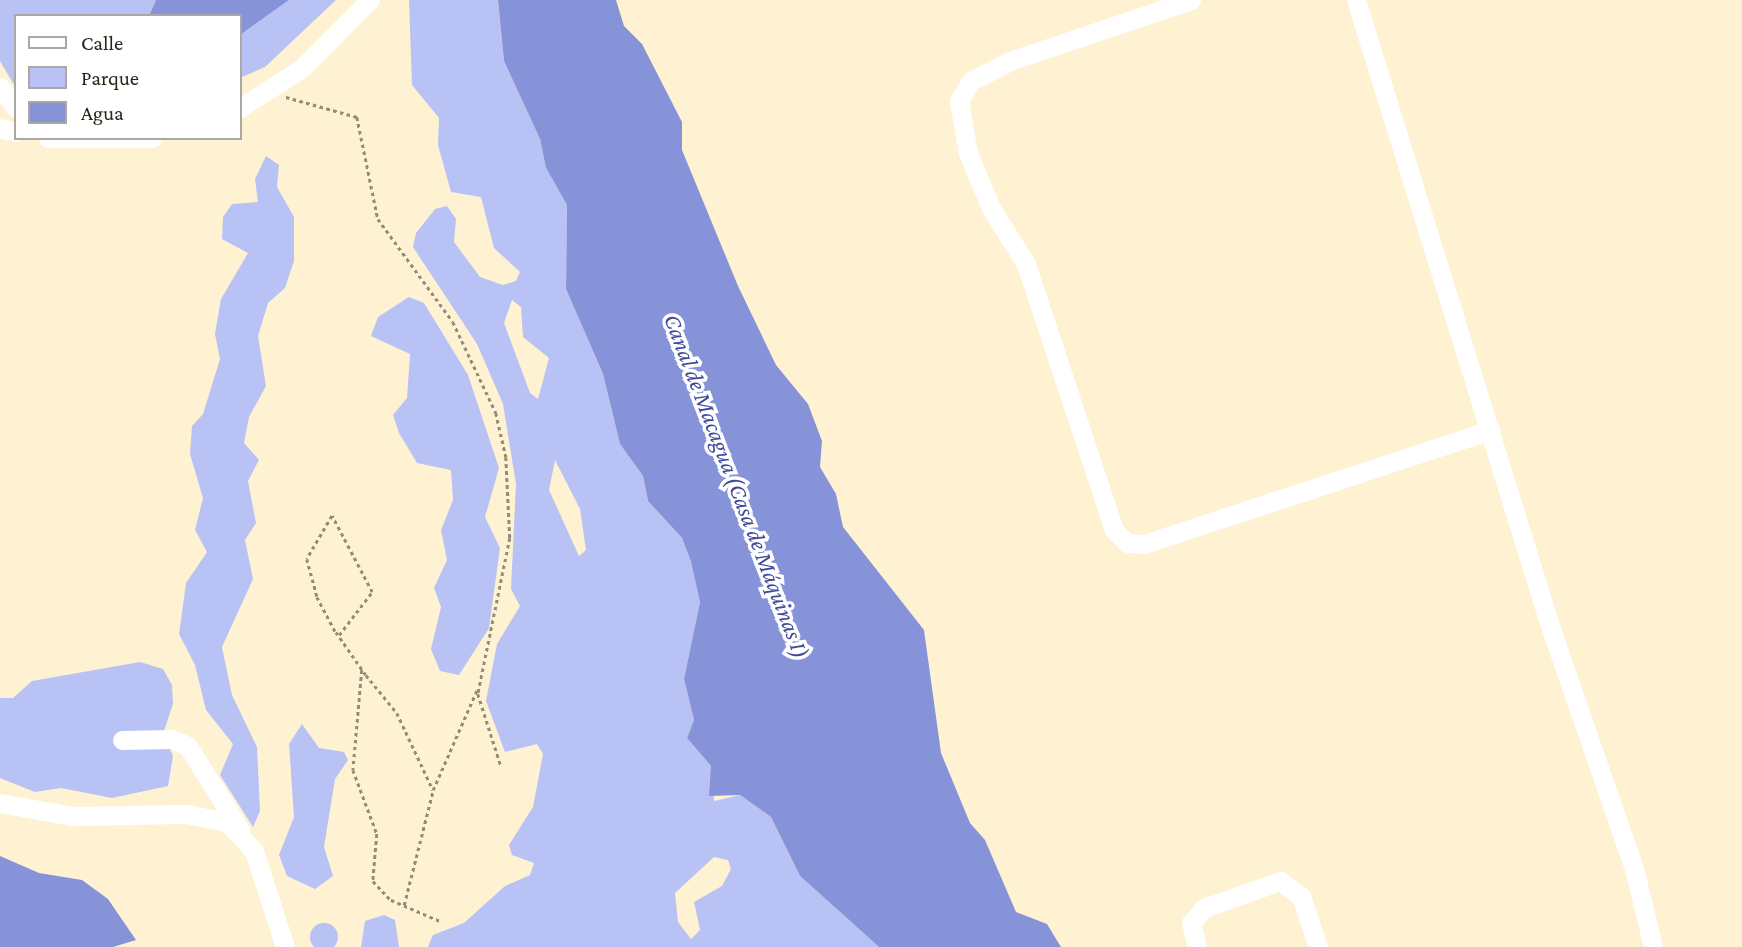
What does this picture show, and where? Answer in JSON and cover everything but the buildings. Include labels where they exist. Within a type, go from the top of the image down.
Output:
[{"type":"street","points":[[242,107],[302,68],[370,0]]},
{"type":"street","points":[[1191,0],[1010,61],[971,81],[958,101],[968,153],[991,208],[1026,264],[1114,530],[1128,543],[1144,544],[1491,430]]},
{"type":"street","points":[[1356,0],[1491,430],[1634,868],[1653,947]]},
{"type":"street","points":[[0,87],[14,105]]},
{"type":"street","points":[[122,740],[171,739],[188,746],[259,862],[285,947]]},
{"type":"street","points":[[0,803],[72,816],[209,816],[240,831]]},
{"type":"street","points":[[1197,947],[1191,923],[1204,908],[1280,881],[1301,896],[1318,947]]},
{"type":"path","points":[[265,94],[356,117],[378,219],[453,322],[496,413],[506,457],[510,538],[479,684],[433,790],[404,905]]},
{"type":"path","points":[[339,635],[372,592],[332,516],[307,559],[339,635],[362,670],[397,713],[433,790]]},
{"type":"path","points":[[362,670],[353,770],[377,834],[373,881],[404,905],[440,922]]},
{"type":"path","points":[[479,684],[480,706],[501,766]]},
{"type":"green space","points":[[0,0],[156,0],[150,14],[14,14],[14,85],[0,61]]},
{"type":"green space","points":[[289,0],[336,0],[265,67],[242,77],[242,34]]},
{"type":"green space","points":[[409,0],[498,0],[504,61],[540,139],[546,168],[567,205],[566,289],[603,374],[620,444],[643,476],[648,501],[682,538],[692,561],[700,602],[684,679],[694,720],[687,738],[711,766],[714,801],[740,795],[771,817],[800,876],[879,947],[428,947],[433,935],[464,923],[505,886],[530,875],[534,863],[512,855],[509,845],[533,807],[543,754],[537,744],[505,752],[486,701],[497,644],[520,606],[511,589],[516,484],[503,404],[477,344],[413,247],[416,233],[435,209],[447,206],[456,219],[454,242],[480,277],[503,285],[516,281],[520,272],[494,248],[481,197],[451,192],[438,145],[439,118],[412,85]],"holes":[[[512,300],[521,307],[523,337],[549,358],[538,399],[530,393],[504,323]],[[555,460],[580,509],[586,550],[579,556],[549,490]],[[714,857],[728,860],[731,869],[722,886],[694,902],[700,930],[691,939],[678,922],[675,893]]]},
{"type":"green space","points":[[266,156],[279,165],[277,187],[294,217],[294,261],[285,288],[268,303],[258,336],[266,386],[249,417],[244,443],[259,460],[248,481],[256,523],[245,540],[253,579],[222,647],[232,695],[257,747],[260,811],[253,827],[220,775],[233,744],[206,710],[195,665],[179,634],[186,583],[207,552],[195,530],[203,498],[190,454],[192,426],[203,414],[220,359],[215,334],[221,299],[248,253],[222,239],[223,217],[232,204],[258,202],[255,179]]},
{"type":"green space","points":[[409,297],[424,303],[468,375],[499,468],[485,517],[500,548],[489,628],[459,675],[440,671],[431,649],[441,607],[434,588],[447,560],[441,530],[453,500],[451,470],[417,463],[399,433],[393,415],[407,398],[410,354],[371,336],[378,317]]},
{"type":"green space","points":[[140,662],[163,669],[172,685],[173,704],[163,734],[173,756],[168,786],[112,798],[61,788],[35,792],[0,778],[0,698],[13,698],[32,681]]},
{"type":"green space","points":[[302,724],[319,748],[344,752],[348,760],[335,779],[324,847],[333,876],[315,889],[287,876],[279,855],[294,817],[289,744]]},
{"type":"green space","points":[[384,915],[395,920],[399,947],[361,947],[365,921]]},
{"type":"green space","points":[[319,924],[329,924],[337,932],[337,942],[332,948],[316,948],[311,942],[311,932]]},
{"type":"water","points":[[156,0],[289,0],[242,34],[242,14],[150,14]]},
{"type":"water","name":"Canal de Macagua (Casa de Máquinas I)","points":[[498,0],[616,0],[624,26],[642,44],[682,122],[682,150],[738,286],[776,365],[808,404],[822,441],[820,467],[836,494],[843,527],[924,630],[941,753],[970,823],[985,840],[1016,912],[1047,924],[1061,947],[879,947],[800,876],[771,817],[740,795],[709,796],[711,766],[687,738],[694,720],[684,679],[700,602],[691,561],[682,538],[648,501],[643,476],[620,444],[603,374],[566,289],[567,205],[546,168],[540,139],[504,61]]},
{"type":"water","points":[[0,856],[39,873],[82,880],[108,899],[136,940],[113,947],[0,947]]}]
